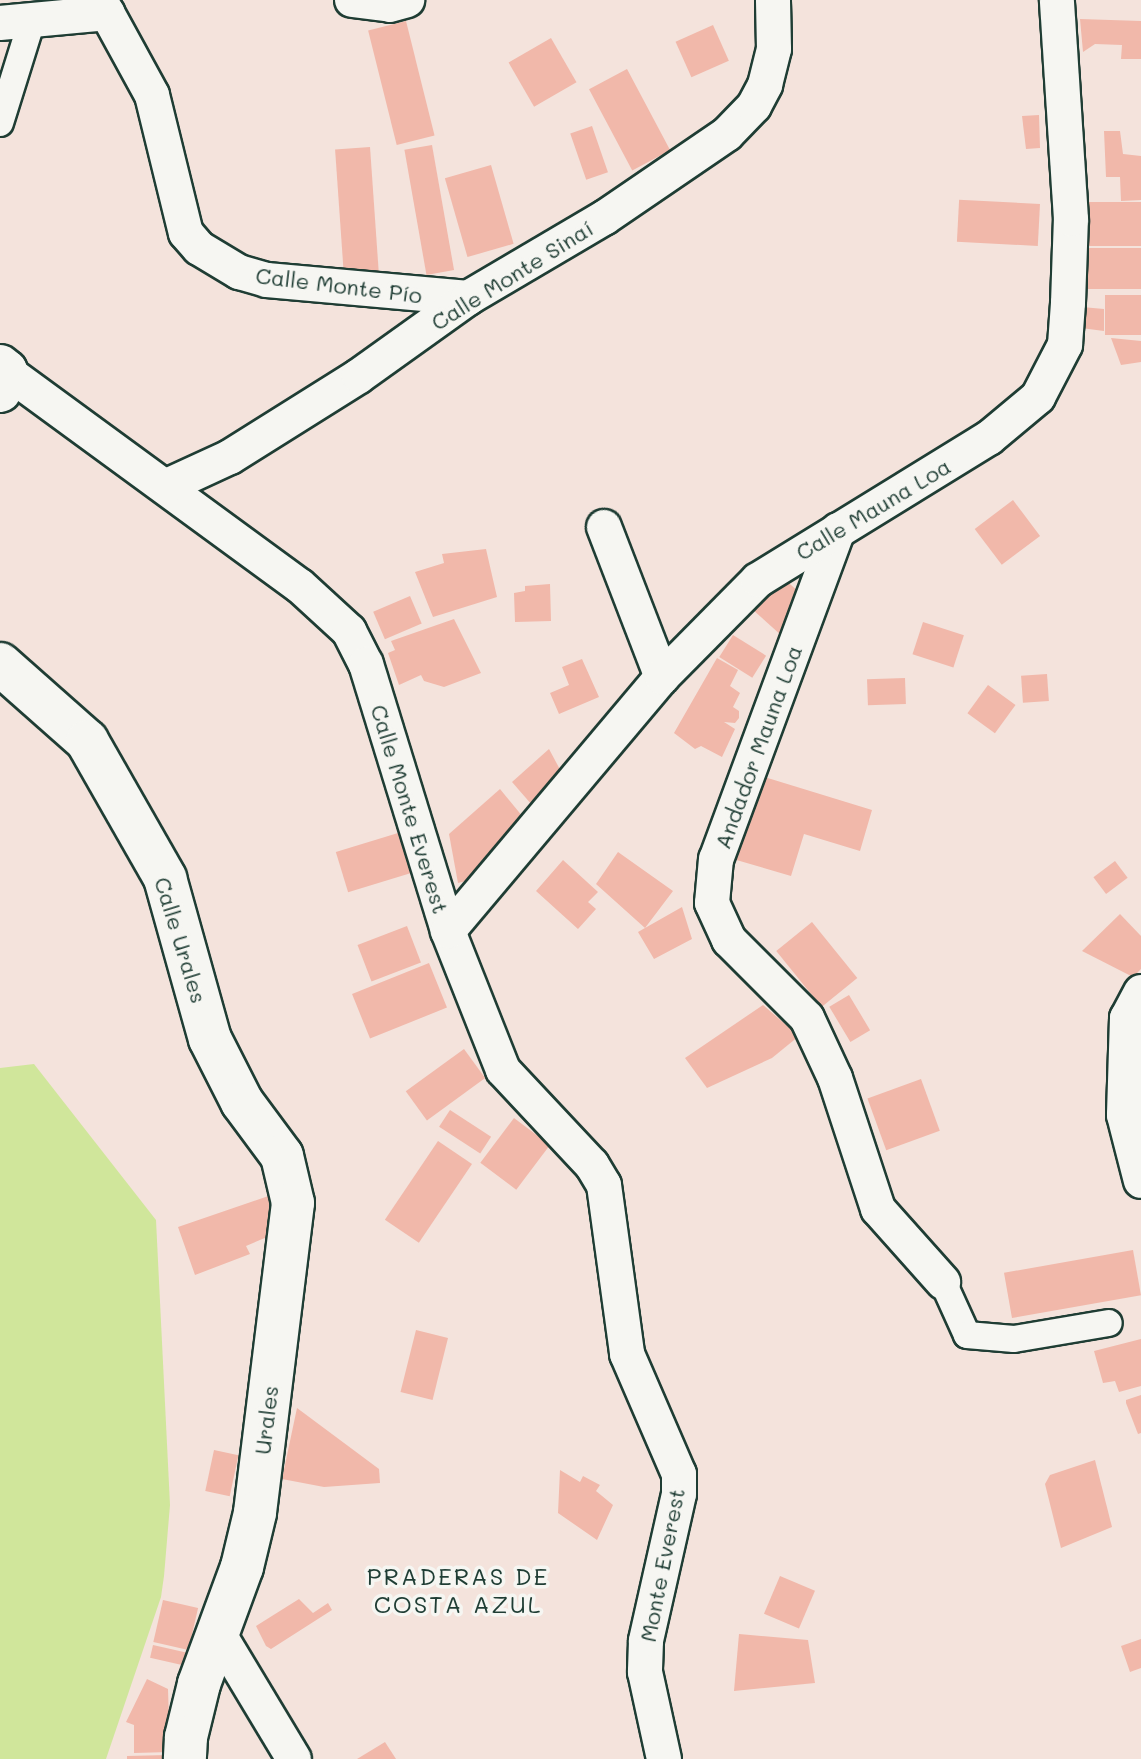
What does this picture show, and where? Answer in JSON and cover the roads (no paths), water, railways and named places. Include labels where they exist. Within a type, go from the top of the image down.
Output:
[{"type":"street","points":[[352,0],[390,5],[407,0]]},
{"type":"street","name":"Calle Monte Sinaí","points":[[167,486],[230,457],[359,376],[468,298],[604,218],[727,134],[754,106],[765,85],[774,49],[773,0]]},
{"type":"street","name":"Calle Mauna Loa","points":[[448,931],[662,677],[758,580],[989,438],[1038,397],[1065,345],[1071,219],[1057,0]]},
{"type":"street","points":[[0,123],[16,22],[104,7]]},
{"type":"street","name":"Calle Monte Pío","points":[[104,7],[152,95],[186,233],[199,248],[239,272],[267,280],[468,298]]},
{"type":"street","name":"Calle Monte Everest","points":[[2,376],[167,486],[300,586],[349,631],[366,664],[448,931],[503,1070],[592,1165],[604,1185],[627,1354],[636,1379]]},
{"type":"street","points":[[604,527],[662,677]]},
{"type":"street","name":"Andador Mauna Loa","points":[[838,530],[716,859],[712,903],[729,940],[807,1018],[835,1078],[878,1209],[943,1282]]},
{"type":"street","name":"Calle Urales","points":[[0,664],[87,741],[165,878],[210,1039],[242,1102],[282,1156],[293,1203]]},
{"type":"street","points":[[1141,992],[1127,1018],[1124,1115],[1141,1181]]},
{"type":"street","name":"Urales","points":[[185,1759],[186,1737],[217,1631],[242,1567],[255,1513],[293,1203]]},
{"type":"street","points":[[943,1282],[967,1335],[1014,1339],[1109,1323]]},
{"type":"street","name":"Monte Everest","points":[[636,1379],[679,1474],[679,1494],[646,1641],[645,1672],[664,1759]]},
{"type":"street","points":[[217,1631],[294,1759]]},
{"type":"district","name":"PRADERAS DE COSTA AZUL","points":[[458,1590]]}]
